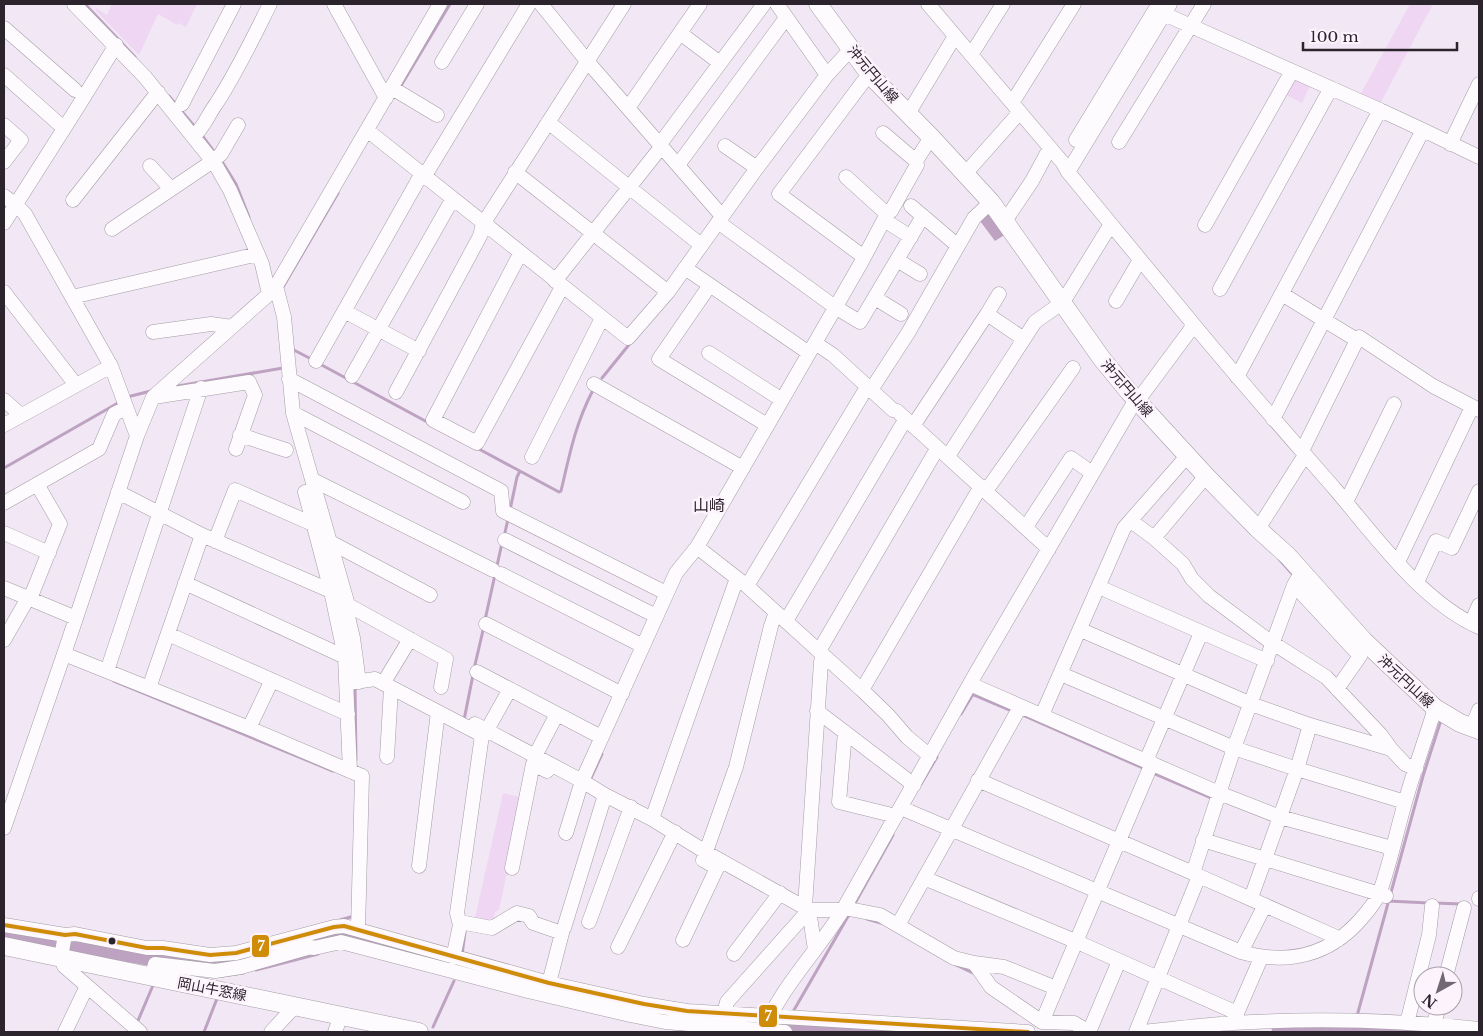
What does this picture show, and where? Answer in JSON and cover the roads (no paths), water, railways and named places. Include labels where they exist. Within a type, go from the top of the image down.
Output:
[{"type":"main road","name":"沖元円山線","points":[[818,4],[847,52],[867,78],[908,114],[928,142],[965,174],[987,205],[1005,221],[1059,304],[1134,404],[1204,479],[1288,556],[1297,579],[1435,708],[1460,723],[1476,728]]},
{"type":"main road","name":"岡山牛窓線","points":[[4,946],[63,945],[152,976],[419,1032]]},
{"type":"street","points":[[182,104],[234,4]]},
{"type":"street","points":[[197,133],[226,90],[270,4]]},
{"type":"street","points":[[334,4],[393,92],[437,115]]},
{"type":"street","points":[[4,828],[137,436],[153,397],[273,290],[370,133],[440,4]]},
{"type":"street","points":[[442,62],[477,4]]},
{"type":"street","points":[[316,360],[423,176],[529,4]]},
{"type":"street","points":[[396,392],[480,236],[482,224],[624,4]]},
{"type":"street","points":[[628,108],[700,4]]},
{"type":"street","points":[[520,254],[433,420],[477,443],[558,284],[764,4]]},
{"type":"street","points":[[777,4],[829,73]]},
{"type":"street","points":[[928,4],[954,39],[972,55],[1016,112],[1049,152],[1065,168],[1139,263],[1398,562],[1448,610],[1475,625],[1479,605]]},
{"type":"street","points":[[972,55],[1003,4]]},
{"type":"street","points":[[965,174],[1016,112],[1074,4]]},
{"type":"street","points":[[1119,142],[1204,4]]},
{"type":"street","points":[[79,5],[197,133],[216,158],[284,317],[293,414],[313,480],[340,602],[353,638],[356,680],[348,714],[354,773]]},
{"type":"street","points":[[548,7],[587,61],[678,165],[720,219],[838,309],[860,322],[923,216]]},
{"type":"street","points":[[1065,168],[1155,10],[1167,9],[1292,71],[1479,156]]},
{"type":"street","points":[[678,165],[786,18]]},
{"type":"street","points":[[4,28],[75,90]]},
{"type":"street","points":[[680,33],[720,64]]},
{"type":"street","points":[[908,114],[954,39]]},
{"type":"street","points":[[4,223],[116,45]]},
{"type":"street","points":[[370,133],[482,224],[628,338],[668,292],[757,168],[847,52]]},
{"type":"street","points":[[1205,225],[1292,71]]},
{"type":"street","points":[[4,75],[59,124]]},
{"type":"street","points":[[864,257],[779,194],[867,78]]},
{"type":"street","points":[[1450,144],[1479,84]]},
{"type":"street","points":[[1220,289],[1331,88]]},
{"type":"street","points":[[73,200],[158,92]]},
{"type":"street","points":[[1237,377],[1380,110]]},
{"type":"street","points":[[548,122],[702,245]]},
{"type":"street","points":[[112,229],[216,158],[238,124]]},
{"type":"street","points":[[4,125],[21,140],[4,162]]},
{"type":"street","points":[[1273,419],[1423,130]]},
{"type":"street","points":[[883,133],[916,161]]},
{"type":"street","points":[[566,833],[601,737],[676,573],[699,549],[767,425],[838,309],[864,257],[887,220],[917,165],[916,161],[928,142]]},
{"type":"street","points":[[726,146],[757,168]]},
{"type":"street","points":[[1005,221],[1049,152]]},
{"type":"street","points":[[150,166],[170,189]]},
{"type":"street","points":[[516,172],[668,292]]},
{"type":"street","points":[[846,177],[887,220],[911,237]]},
{"type":"street","points":[[4,196],[25,214],[111,366],[137,436]]},
{"type":"street","points":[[352,376],[452,200]]},
{"type":"street","points":[[652,819],[742,582],[908,333],[974,218],[987,205]]},
{"type":"street","points":[[911,206],[958,246]]},
{"type":"street","points":[[815,950],[808,912],[821,653],[941,455],[1035,322],[1059,304],[1109,226]]},
{"type":"street","points":[[72,297],[258,254]]},
{"type":"street","points":[[897,260],[920,274]]},
{"type":"street","points":[[1116,301],[1139,263]]},
{"type":"street","points":[[685,268],[710,285],[833,355],[868,391],[896,411],[908,426],[1049,548]]},
{"type":"street","points":[[710,285],[659,359],[767,425]]},
{"type":"street","points":[[4,292],[76,385]]},
{"type":"street","points":[[683,940],[717,868],[704,860],[706,850],[736,767],[772,626],[781,617],[908,426],[987,314],[998,294]]},
{"type":"street","points":[[1282,294],[1357,340]]},
{"type":"street","points":[[874,298],[901,314]]},
{"type":"street","points":[[344,311],[419,351]]},
{"type":"street","points":[[987,314],[1024,338]]},
{"type":"street","points":[[532,457],[602,318]]},
{"type":"street","points":[[153,332],[211,324],[232,327]]},
{"type":"street","points":[[766,1025],[815,950],[832,928],[903,811],[914,785],[970,684],[1134,404],[1193,327]]},
{"type":"street","points":[[1258,529],[1304,453],[1359,337],[1433,386],[1476,409],[1398,562]]},
{"type":"street","points":[[709,353],[782,400]]},
{"type":"street","points":[[4,425],[111,366]]},
{"type":"street","points":[[862,690],[980,489],[1073,368]]},
{"type":"street","points":[[290,379],[501,491],[503,511],[508,514],[666,593]]},
{"type":"street","points":[[153,397],[200,388],[249,382],[255,395],[238,442],[286,450]]},
{"type":"street","points":[[594,384],[743,468]]},
{"type":"street","points":[[107,671],[200,388]]},
{"type":"street","points":[[4,400],[21,415]]},
{"type":"street","points":[[4,503],[99,449],[114,414],[124,402]]},
{"type":"street","points":[[1346,502],[1394,404]]},
{"type":"street","points":[[293,414],[464,502]]},
{"type":"street","points":[[1026,527],[1072,458],[1092,473]]},
{"type":"street","points":[[1042,715],[1081,630],[1124,528],[1184,459]]},
{"type":"street","points":[[1154,538],[1204,479]]},
{"type":"street","points":[[313,480],[643,646]]},
{"type":"street","points":[[4,640],[27,601],[60,524],[37,484]]},
{"type":"street","points":[[149,688],[185,583],[235,490],[314,524]]},
{"type":"street","points":[[1417,582],[1436,541],[1452,548],[1479,491]]},
{"type":"street","points":[[118,492],[340,602],[446,659],[442,688]]},
{"type":"street","points":[[305,492],[314,524],[326,544],[340,602],[346,657],[356,680]]},
{"type":"street","points":[[1131,521],[1154,538],[1183,564],[1192,579],[1209,596],[1273,643],[1326,677],[1380,734],[1405,764],[1416,769]]},
{"type":"street","points":[[4,533],[49,553]]},
{"type":"street","points":[[506,540],[656,616]]},
{"type":"street","points":[[326,544],[430,595]]},
{"type":"street","points":[[699,549],[742,582],[862,690],[907,737],[930,756]]},
{"type":"street","points":[[1136,1032],[1178,926],[1207,842],[1217,798],[1234,748],[1297,579]]},
{"type":"street","points":[[1297,579],[1360,656],[1337,689]]},
{"type":"street","points":[[185,583],[346,657]]},
{"type":"street","points":[[1099,587],[1267,660]]},
{"type":"street","points":[[4,588],[27,601],[76,618]]},
{"type":"street","points":[[486,624],[622,694]]},
{"type":"street","points":[[1081,630],[1251,704],[1310,725],[1391,749]]},
{"type":"street","points":[[1042,1022],[1149,767],[1165,718],[1202,633]]},
{"type":"street","points":[[168,634],[348,714]]},
{"type":"street","points":[[386,757],[389,682],[410,639]]},
{"type":"street","points":[[64,654],[249,728],[362,776],[358,930]]},
{"type":"street","points":[[356,680],[371,672],[380,673],[389,682],[438,712],[482,735],[457,913],[460,925],[453,958]]},
{"type":"street","points":[[476,672],[601,737]]},
{"type":"street","points":[[1061,674],[1234,748],[1405,802]]},
{"type":"street","points":[[249,728],[272,680]]},
{"type":"street","points":[[389,682],[464,718],[535,756],[604,797],[652,819],[673,835],[706,850],[808,912],[844,908],[880,915],[954,958],[1004,968],[1056,988]]},
{"type":"street","points":[[970,684],[1018,711],[1042,715],[1217,798],[1392,848]]},
{"type":"street","points":[[487,730],[510,689]]},
{"type":"street","points":[[845,732],[839,802],[903,811],[951,829],[1241,952],[1261,958],[1302,956],[1327,947],[1349,932],[1382,896],[1392,848],[1435,708]]},
{"type":"street","points":[[1476,728],[1479,710]]},
{"type":"street","points":[[817,711],[914,785]]},
{"type":"street","points":[[898,925],[1018,711]]},
{"type":"street","points":[[420,866],[438,712]]},
{"type":"street","points":[[535,756],[557,714]]},
{"type":"street","points":[[1251,898],[1310,725]]},
{"type":"street","points":[[512,868],[533,764],[585,785]]},
{"type":"street","points":[[978,780],[1251,898],[1334,936],[1338,940]]},
{"type":"street","points":[[564,928],[578,888],[604,797]]},
{"type":"street","points":[[589,922],[630,810]]},
{"type":"street","points":[[618,947],[673,835]]},
{"type":"street","points":[[1207,842],[1264,862],[1382,896]]},
{"type":"street","points":[[924,878],[1076,941],[1157,978],[1235,1018]]},
{"type":"street","points":[[578,888],[598,896]]},
{"type":"street","points":[[734,954],[779,895]]},
{"type":"street","points":[[1241,952],[1265,905]]},
{"type":"street","points":[[1407,1020],[1429,935],[1432,906]]},
{"type":"street","points":[[1449,966],[1464,908]]},
{"type":"street","points":[[724,1013],[727,1002],[808,912]]},
{"type":"street","points":[[460,925],[465,923],[492,928],[517,913],[529,916],[533,923],[562,934],[548,983]]},
{"type":"street","points":[[4,925],[63,945]]},
{"type":"street","points":[[63,945],[75,934],[147,948],[163,948],[210,955],[236,953],[344,926],[548,983],[644,1004],[687,1011],[724,1013],[786,1032]]},
{"type":"street","points":[[152,976],[155,964],[215,970],[232,968],[311,947],[342,942],[528,991],[630,1016],[665,1022],[744,1029],[766,1025],[1028,1032]]},
{"type":"street","points":[[63,945],[64,966],[137,1030]]},
{"type":"street","points":[[1235,1018],[1261,958]]},
{"type":"street","points":[[1088,1032],[1119,961]]},
{"type":"street","points":[[974,963],[992,987],[1042,1022],[1074,1023],[1088,1032],[1100,1032]]},
{"type":"street","points":[[65,1032],[87,986]]},
{"type":"street","points":[[271,1032],[295,1006]]},
{"type":"street","points":[[335,1032],[341,1016]]},
{"type":"street","points":[[1142,1032],[1235,1018],[1331,1026],[1436,1017],[1479,1029]]},
{"type":"waterway","points":[[85,4],[135,57]]},
{"type":"waterway","points":[[399,89],[450,4]]},
{"type":"waterway","points":[[169,96],[195,127]]},
{"type":"waterway","points":[[201,134],[215,153]]},
{"type":"waterway","points":[[221,160],[236,184],[249,217]]},
{"type":"waterway","points":[[283,287],[338,193]]},
{"type":"waterway","points":[[602,378],[632,341]]},
{"type":"waterway","points":[[292,349],[313,360]]},
{"type":"waterway","points":[[318,363],[429,423]]},
{"type":"waterway","points":[[172,387],[283,368]]},
{"type":"waterway","points":[[477,448],[559,492],[561,491],[577,427],[593,390]]},
{"type":"waterway","points":[[127,397],[151,391]]},
{"type":"waterway","points":[[4,468],[118,403],[119,400]]},
{"type":"waterway","points":[[510,510],[520,471]]},
{"type":"waterway","points":[[504,537],[508,519]]},
{"type":"waterway","points":[[485,620],[502,543]]},
{"type":"waterway","points":[[1279,559],[1294,576]]},
{"type":"waterway","points":[[474,669],[484,626]]},
{"type":"waterway","points":[[464,720],[473,675]]},
{"type":"waterway","points":[[114,681],[333,771]]},
{"type":"waterway","points":[[355,686],[356,760]]},
{"type":"waterway","points":[[972,694],[1012,711]]},
{"type":"waterway","points":[[961,714],[973,694]]},
{"type":"waterway","points":[[1020,714],[1145,769]]},
{"type":"waterway","points":[[1357,1016],[1423,776],[1441,720]]},
{"type":"waterway","points":[[590,780],[602,754]]},
{"type":"waterway","points":[[921,784],[937,757]]},
{"type":"waterway","points":[[1153,773],[1214,799]]},
{"type":"waterway","points":[[854,905],[893,835]]},
{"type":"waterway","points":[[1388,901],[1429,903]]},
{"type":"waterway","points":[[1435,903],[1461,904]]},
{"type":"waterway","points":[[794,1010],[850,913]]},
{"type":"waterway","points":[[340,920],[354,916]]},
{"type":"waterway","points":[[867,919],[881,923]]},
{"type":"waterway","points":[[4,932],[195,962],[234,962],[249,958]]},
{"type":"waterway","points":[[462,955],[465,932]]},
{"type":"waterway","points":[[290,947],[336,935],[346,935],[450,964]]},
{"type":"waterway","points":[[256,970],[318,954]]},
{"type":"waterway","points":[[956,965],[975,974]]},
{"type":"waterway","points":[[222,976],[243,973]]},
{"type":"waterway","points":[[433,1027],[454,981]]},
{"type":"waterway","points":[[137,1023],[154,983]]},
{"type":"waterway","points":[[204,1032],[218,996]]},
{"type":"waterway","points":[[749,1021],[912,1032]]},
{"type":"waterway","points":[[1281,1032],[1323,1029],[1404,1032]]},
{"type":"district","name":"山崎","points":[[709,505]]}]
